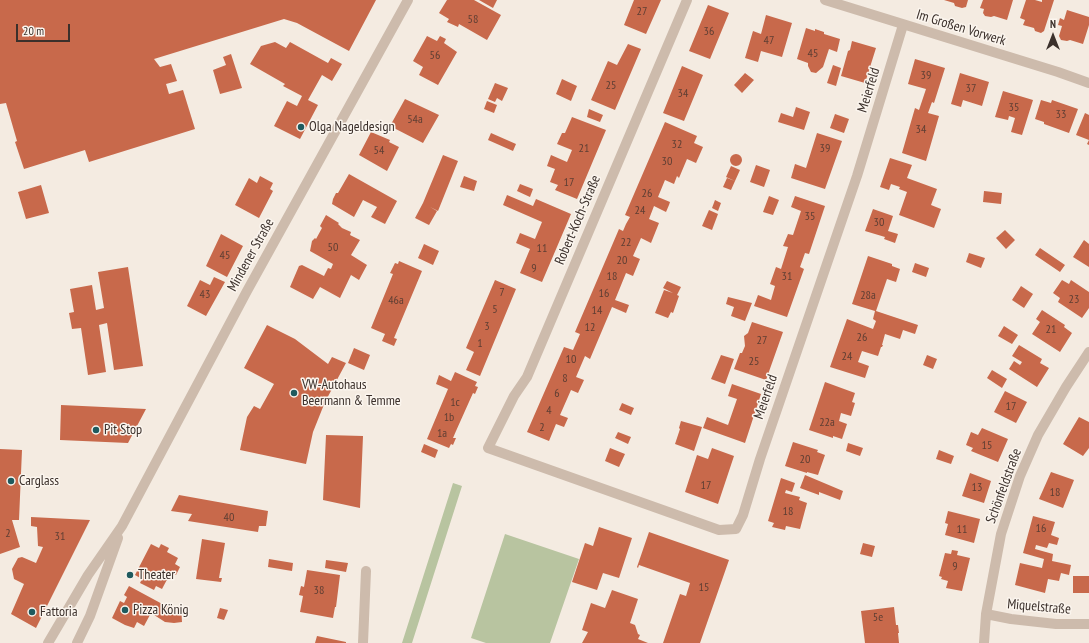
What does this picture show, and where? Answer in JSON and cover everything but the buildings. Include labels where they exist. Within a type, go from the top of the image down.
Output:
[{"type":"street","name":"Mindener Straße","points":[[48,643],[88,575],[122,526],[247,291],[408,0]]},
{"type":"street","name":"Robert-Koch-Straße","points":[[488,448],[514,396],[527,377],[687,0]]},
{"type":"street","name":"Im Großen Vorwerk","points":[[825,0],[1089,83]]},
{"type":"street","name":"Meierfeld","points":[[488,448],[719,530],[736,529],[743,515],[760,459],[857,176],[903,25]]},
{"type":"street","name":"Schönfeldstraße","points":[[984,643],[986,614],[1001,534],[1020,476],[1038,435],[1089,352]]},
{"type":"street","name":"Mindener Straße","points":[[77,643],[90,616],[122,526]]},
{"type":"street","points":[[362,643],[366,571]]},
{"type":"street","name":"Miquelstraße","points":[[986,614],[1011,620],[1056,624],[1089,624]]},
{"type":"green space","points":[[453,483],[462,486],[412,643],[402,643]]},
{"type":"green space","points":[[505,534],[579,559],[550,643],[486,643],[471,638]]},
{"type":"place","name":"Olga Nageldesign","points":[[301,127]]},
{"type":"place","name":"VW-Autohaus Beermann & Temme","points":[[294,393]]},
{"type":"place","name":"Pit Stop","points":[[96,430]]},
{"type":"place","name":"Carglass","points":[[11,481]]},
{"type":"place","name":"Theater","points":[[130,575]]},
{"type":"place","name":"Pizza König","points":[[125,610]]},
{"type":"place","name":"Fattoria","points":[[32,612]]}]
